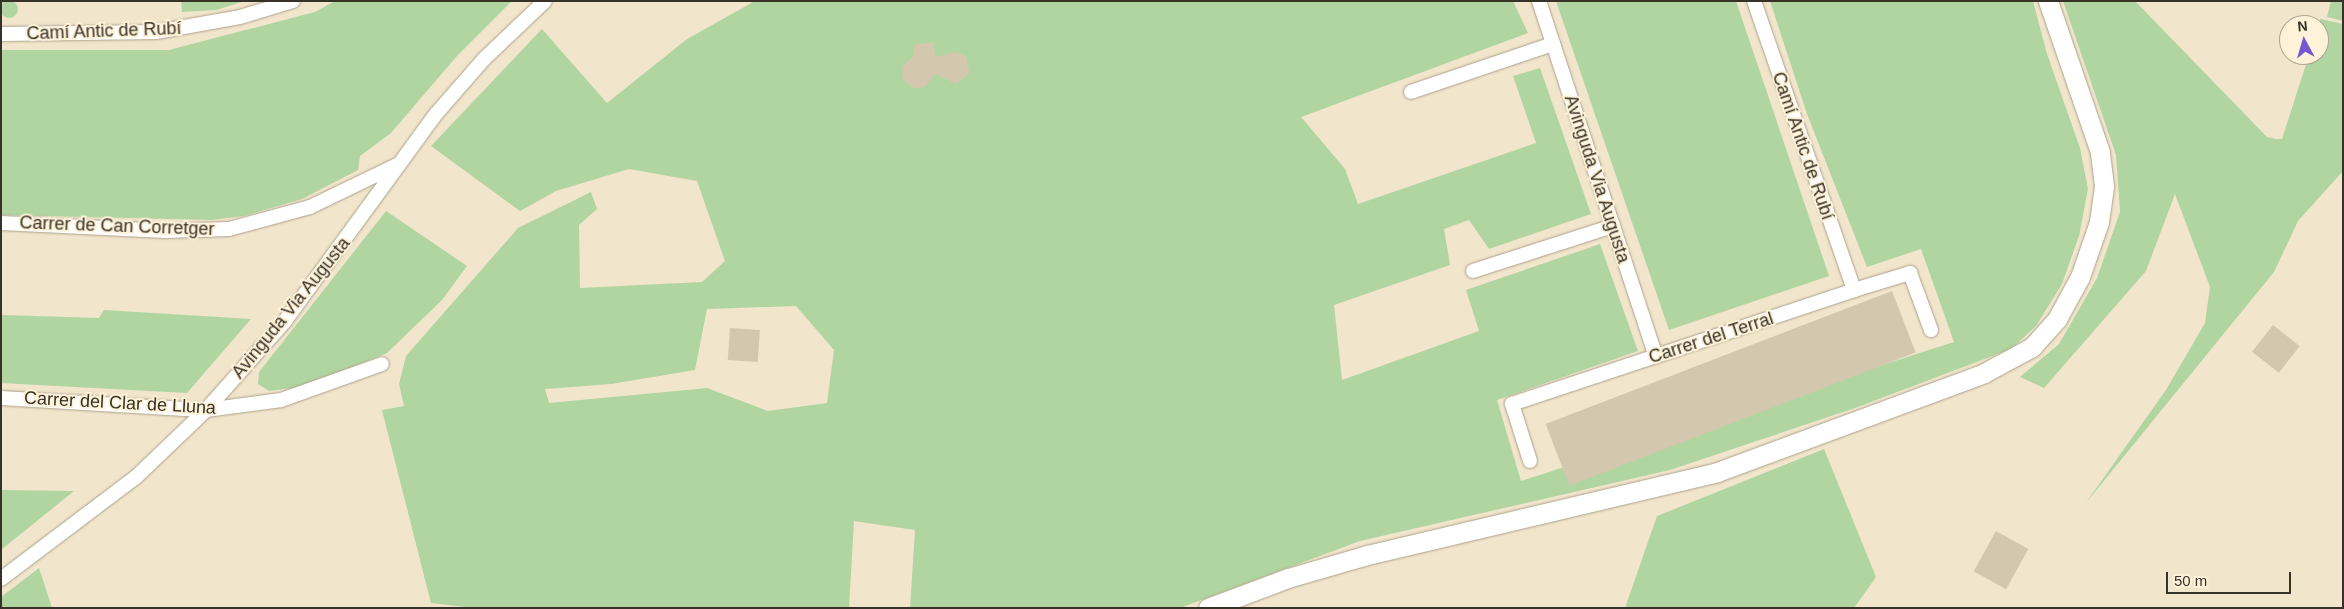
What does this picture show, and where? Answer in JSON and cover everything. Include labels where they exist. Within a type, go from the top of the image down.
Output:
[{"type":"main road","points":[[1208,608],[1288,578],[1367,555],[1717,472],[1984,373],[2032,347],[2054,324],[2080,277],[2100,222],[2104,186],[2096,140],[2048,1]]},
{"type":"street","name":"Camí Antic de Rubí","points":[[1,34],[156,32],[240,18],[293,1]]},
{"type":"street","name":"Avinguda Via Augusta","points":[[1,579],[136,477],[206,410],[285,321],[400,163],[460,86],[545,1]]},
{"type":"street","name":"Avinguda Via Augusta","points":[[1539,1],[1656,356]]},
{"type":"street","name":"Camí Antic de Rubí","points":[[1754,1],[1854,290]]},
{"type":"street","points":[[1411,92],[1553,44]]},
{"type":"street","name":"Carrer de Can Corretger","points":[[1,223],[166,231],[228,229],[310,207],[400,163]]},
{"type":"street","points":[[1473,271],[1613,226]]},
{"type":"street","name":"Carrer del Terral","points":[[1530,461],[1512,404],[1854,290],[1910,273],[1931,330]]},
{"type":"street","name":"Carrer del Clar de Lluna","points":[[1,398],[206,410],[282,400],[382,364]]},
{"type":"green space","points":[[9,0],[17,5],[18,9],[13,17],[9,18],[1,13],[0,9],[5,1]]},
{"type":"green space","points":[[181,1],[245,1],[216,10],[182,12]]},
{"type":"green space","points":[[335,1],[512,1],[457,56],[391,133],[360,156],[358,170],[302,199],[244,216],[211,220],[1,215],[1,50],[169,50],[315,12]]},
{"type":"green space","points":[[755,1],[1513,1],[1528,33],[1301,117],[1345,169],[1358,204],[1536,143],[1513,76],[1540,68],[1591,214],[1489,249],[1469,220],[1444,229],[1450,265],[1334,305],[1342,380],[1479,331],[1466,290],[1600,244],[1638,351],[1497,400],[1521,481],[1954,342],[1921,249],[1867,267],[1807,114],[1770,1],[2033,1],[2047,54],[2080,148],[2088,189],[2079,236],[2062,284],[2036,326],[2011,349],[1855,408],[1670,470],[1360,541],[1180,608],[910,608],[915,530],[854,521],[849,608],[474,608],[431,603],[382,410],[404,406],[399,384],[406,356],[518,228],[591,192],[597,209],[579,225],[580,288],[702,282],[725,261],[697,181],[629,169],[556,191],[520,211],[431,146],[542,29],[607,103],[687,39]],"holes":[[[796,306],[834,350],[827,403],[768,411],[707,388],[549,403],[545,389],[611,384],[695,370],[707,309]]]},
{"type":"green space","points":[[1556,1],[1736,1],[1829,276],[1669,330]]},
{"type":"green space","points":[[2063,1],[2135,1],[2267,137],[2276,139],[2282,139],[2306,65],[2329,65],[2329,21],[2343,24],[2343,171],[2298,221],[2274,272],[2085,504],[2166,390],[2205,323],[2210,287],[2175,194],[2146,271],[2044,388],[2020,377],[2059,344],[2097,278],[2120,212],[2116,155]]},
{"type":"green space","points":[[2331,1],[2343,1],[2343,21],[2329,18],[2328,15]]},
{"type":"green space","points":[[386,211],[467,266],[442,300],[387,353],[301,387],[269,391],[258,384],[259,372]]},
{"type":"green space","points":[[104,310],[251,319],[187,393],[1,383],[1,315],[99,318]]},
{"type":"green space","points":[[1824,449],[1876,577],[1854,608],[1625,608],[1657,516]]},
{"type":"green space","points":[[1,490],[74,491],[1,550]]},
{"type":"green space","points":[[39,568],[52,608],[2,608],[1,597]]},
{"type":"building","points":[[933,42],[936,57],[955,52],[966,56],[970,73],[956,84],[935,74],[925,87],[913,88],[903,79],[902,67],[914,55],[913,45]]},
{"type":"building","points":[[1892,291],[1916,353],[1569,486],[1546,424]]},
{"type":"building","points":[[2273,325],[2300,346],[2279,373],[2252,352]]},
{"type":"building","points":[[730,328],[760,330],[758,362],[728,360]]},
{"type":"building","points":[[1996,531],[2028,549],[2006,589],[1974,571]]}]
